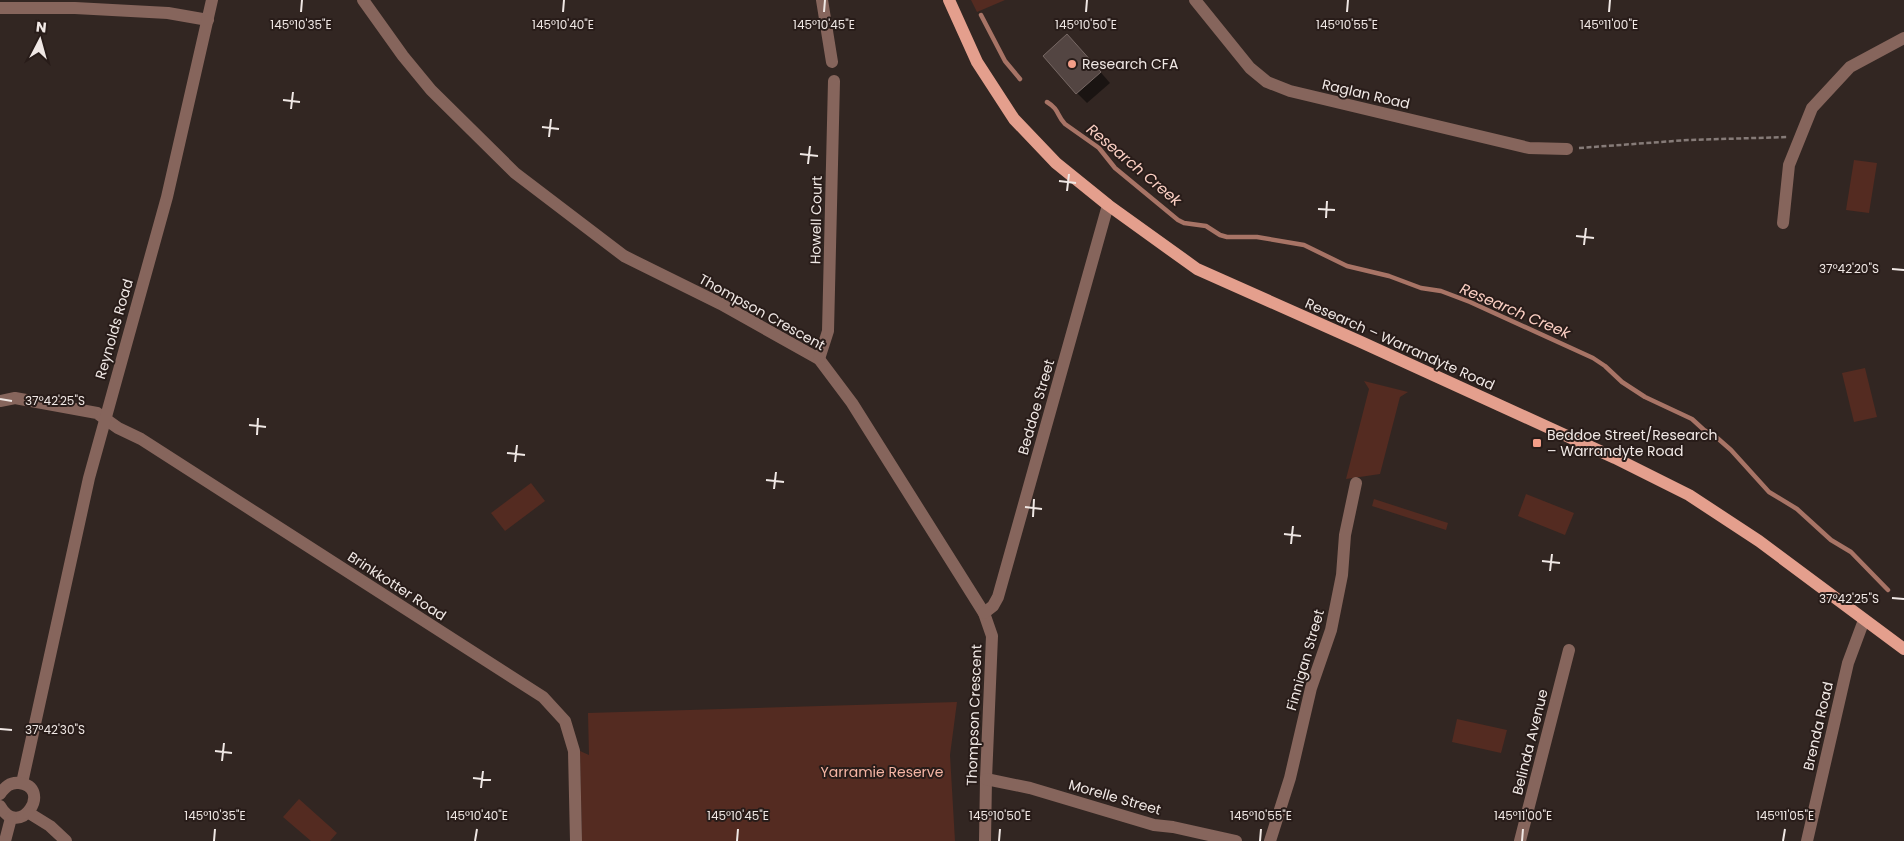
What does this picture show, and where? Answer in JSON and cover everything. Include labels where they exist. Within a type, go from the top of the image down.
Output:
[{"type":"main road","name":"Research – Warrandyte Road","points":[[949,0],[977,62],[1014,119],[1056,163],[1108,205],[1196,270],[1361,342],[1606,454],[1689,495],[1759,541],[1904,649]]},
{"type":"street","name":"Reynolds Road","points":[[22,783],[89,478],[104,418],[167,197],[212,0]]},
{"type":"street","name":"Thompson Crescent","points":[[363,0],[403,56],[431,90],[515,173],[624,256],[721,304],[819,360],[852,403],[984,613],[992,636],[985,841]]},
{"type":"street","points":[[822,0],[832,62]]},
{"type":"street","name":"Raglan Road","points":[[1201,2],[1250,68],[1268,82],[1290,91],[1529,148],[1567,149]]},
{"type":"street","points":[[8,5],[168,13],[208,20]]},
{"type":"street","points":[[1783,222],[1789,165],[1799,136],[1812,108],[1850,67],[1904,38]]},
{"type":"street","name":"Howell Court","points":[[819,360],[828,330],[834,81]]},
{"type":"street","name":"Beddoe Street","points":[[984,613],[993,606],[998,597],[1108,205]]},
{"type":"street","name":"Brinkkotter Road","points":[[0,401],[15,398],[97,413],[543,697],[565,721],[574,751],[576,841]]},
{"type":"street","name":"Finnigan Street","points":[[1270,841],[1290,778],[1311,688],[1331,630],[1342,575],[1344,535],[1356,484]]},
{"type":"street","name":"Brenda Road","points":[[1807,841],[1848,663],[1864,620]]},
{"type":"street","name":"Belinda Avenue","points":[[1520,841],[1569,650]]},
{"type":"street","name":"Morelle Street","points":[[986,779],[1030,788],[1154,825],[1173,827],[1236,841]]},
{"type":"street","points":[[0,794],[4,787],[12,783],[22,783],[30,788],[34,796],[34,805],[29,813],[21,818],[12,818],[0,806]]},
{"type":"street","points":[[29,813],[50,826],[66,841]]},
{"type":"street","points":[[5,841],[12,818]]},
{"type":"path","points":[[1567,149],[1688,140],[1799,136]]},
{"type":"green space","points":[[971,0],[1005,0],[977,12]]},
{"type":"green space","points":[[1854,160],[1877,163],[1869,213],[1846,210]]},
{"type":"green space","points":[[1865,368],[1877,417],[1854,422],[1842,373]]},
{"type":"green space","points":[[1364,381],[1408,392],[1400,397],[1380,474],[1346,479],[1369,389]]},
{"type":"green space","points":[[531,483],[545,501],[505,531],[491,513]]},
{"type":"green space","points":[[1526,494],[1574,513],[1565,535],[1518,516]]},
{"type":"green space","points":[[1374,499],[1448,523],[1446,530],[1372,506]]},
{"type":"green space","name":"Yarramie Reserve","points":[[957,702],[950,755],[955,841],[582,841],[580,751],[589,755],[588,713]]},
{"type":"green space","points":[[1457,719],[1507,730],[1501,753],[1452,742]]},
{"type":"green space","points":[[299,799],[337,833],[330,841],[311,841],[283,817]]},
{"type":"building","name":"Research CFA","points":[[1067,34],[1101,72],[1076,94],[1043,56]]},
{"type":"waterway","name":"Research Creek","points":[[981,15],[1005,61],[1020,79]]},
{"type":"waterway","name":"Research Creek","points":[[1047,102],[1056,110],[1065,124],[1099,148],[1115,168],[1184,223],[1206,226],[1227,237],[1257,237],[1304,245],[1347,266],[1389,276],[1421,288],[1441,291],[1470,302],[1593,358],[1622,382],[1645,397],[1692,419],[1704,430],[1715,436],[1731,450],[1769,492],[1797,509],[1831,540],[1851,552],[1888,590]]},
{"type":"place","name":"Research CFA","points":[[1072,64]]},
{"type":"place","name":"Beddoe Street/Research – Warrandyte Road","points":[[1537,443]]}]
